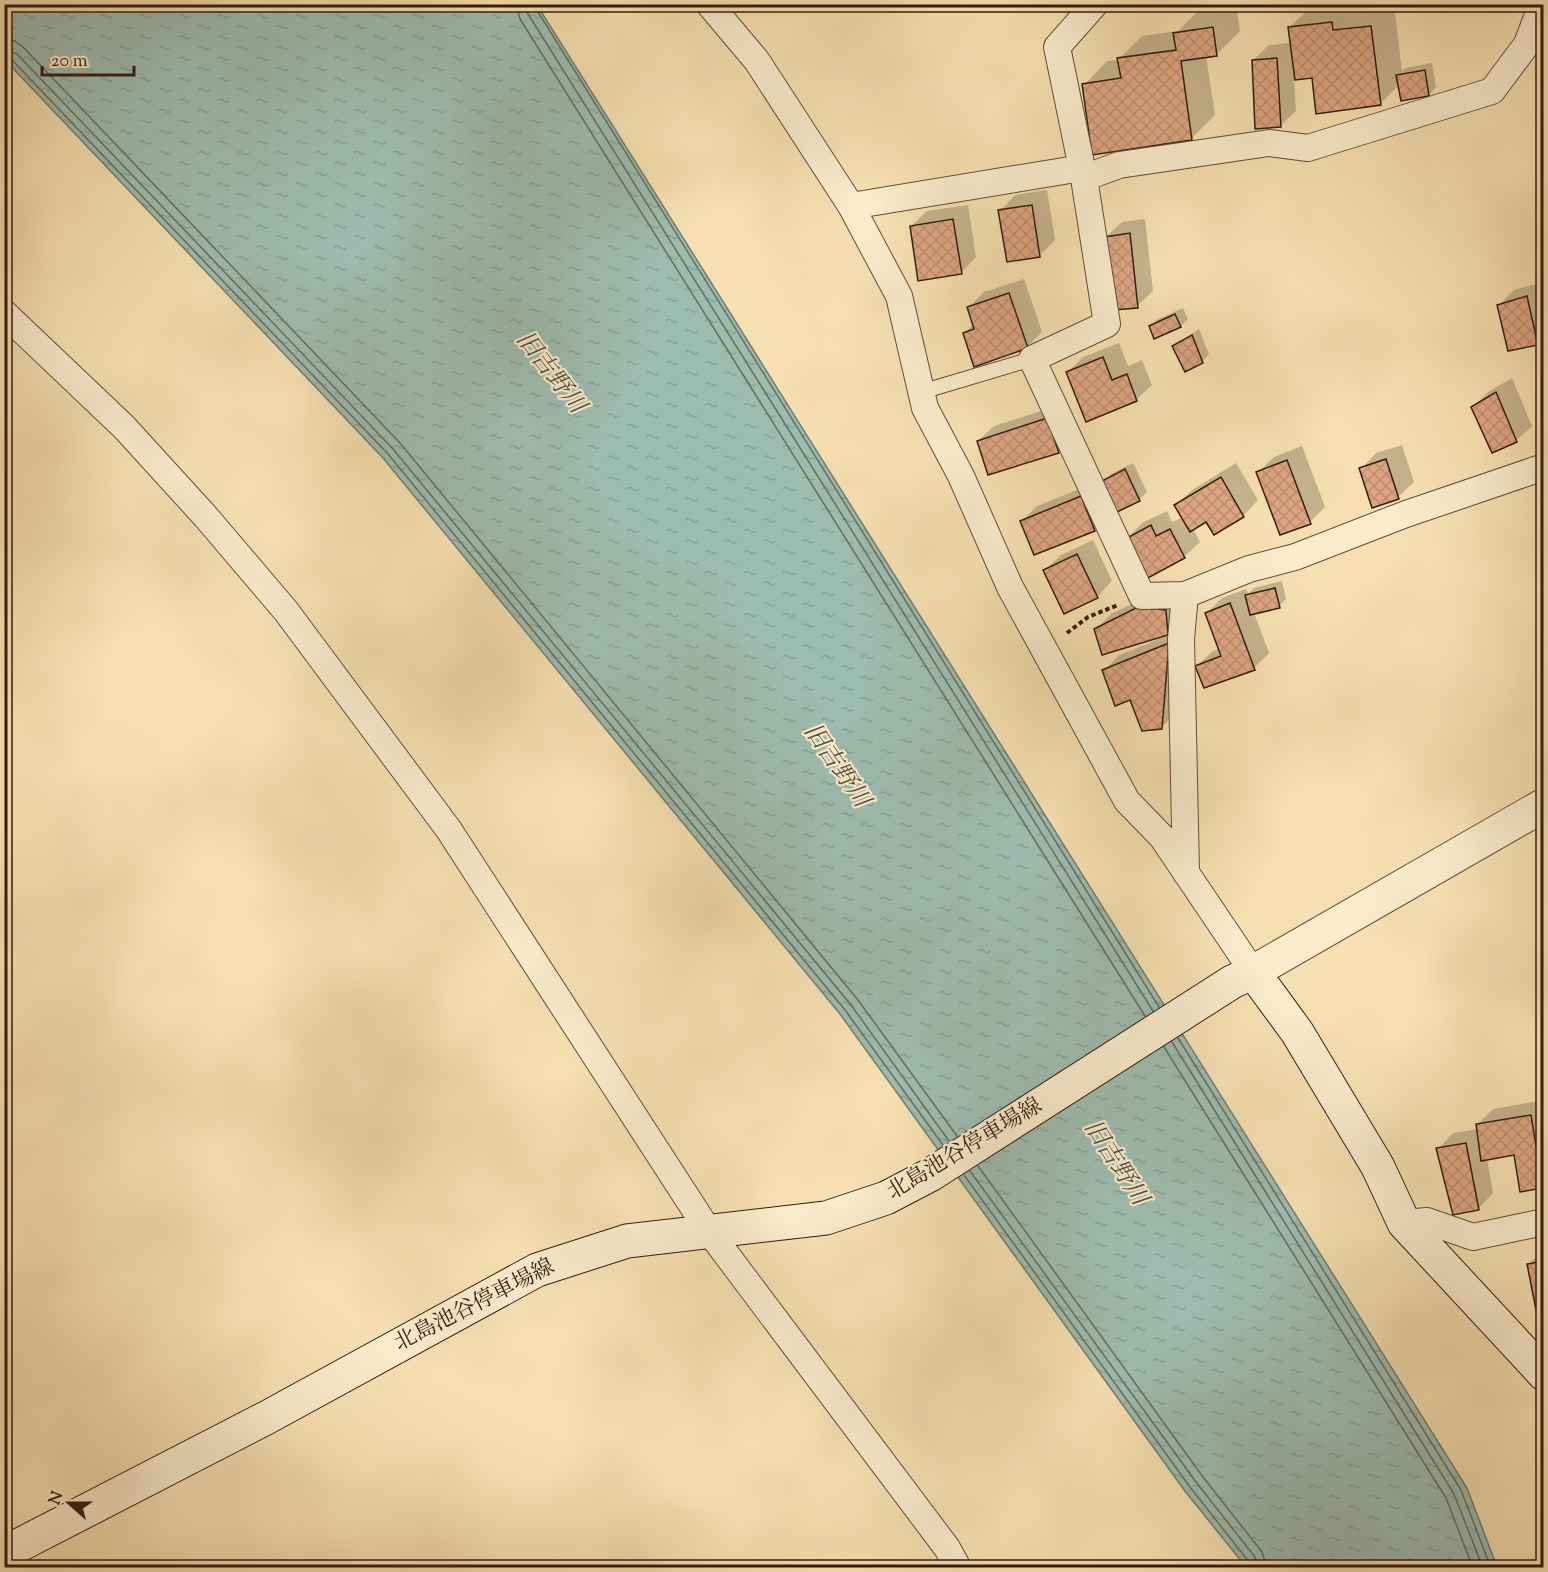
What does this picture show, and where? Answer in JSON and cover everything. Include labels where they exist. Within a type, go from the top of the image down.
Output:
[{"type":"main road","name":"北島池谷停車場線","points":[[4,1553],[266,1418],[537,1270],[627,1241],[826,1218],[886,1198],[930,1175],[1243,977],[1544,805]]},
{"type":"main road","points":[[1243,977],[1297,1032],[1377,1167],[1404,1223],[1544,1374]]},
{"type":"street","points":[[709,4],[757,60],[851,206],[899,297],[925,408],[961,476],[1010,587],[1127,801],[1162,837],[1186,873],[1243,977]]},
{"type":"street","points":[[1095,4],[1057,47],[1083,173],[1107,324],[1032,359],[1142,596],[1185,595],[1249,569],[1295,557],[1406,513],[1544,467]]},
{"type":"street","points":[[851,206],[1083,173],[1119,165],[1269,142],[1308,148],[1492,91],[1527,44],[1542,4]]},
{"type":"street","points":[[4,313],[124,427],[206,517],[286,611],[450,830],[708,1230],[947,1548],[958,1568]]},
{"type":"street","points":[[1185,595],[1181,639],[1186,873]]},
{"type":"street","points":[[1404,1223],[1427,1221],[1473,1237],[1544,1222]]},
{"type":"lane","points":[[921,392],[1032,359]]},
{"type":"path","points":[[1044,649],[1088,617],[1142,596]]},
{"type":"water","name":"旧吉野川","points":[[5,5],[537,5],[1467,1488],[1497,1567],[1246,1567],[1185,1491],[840,1014],[383,458],[5,60]]},
{"type":"building","points":[[1332,22],[1333,30],[1371,26],[1381,105],[1316,114],[1312,78],[1295,80],[1288,27]]},
{"type":"building","points":[[1213,27],[1217,56],[1181,61],[1192,140],[1092,155],[1082,84],[1121,78],[1117,58],[1176,50],[1173,33]]},
{"type":"building","points":[[1277,58],[1281,127],[1255,129],[1252,60]]},
{"type":"building","points":[[1425,70],[1429,96],[1401,101],[1396,75]]},
{"type":"building","points":[[1032,205],[1040,257],[1007,262],[998,210]]},
{"type":"building","points":[[953,219],[962,274],[918,281],[910,226]]},
{"type":"building","points":[[1130,233],[1138,308],[1113,310],[1105,237]]},
{"type":"building","points":[[1009,293],[1028,348],[974,367],[963,333],[974,329],[967,307]]},
{"type":"building","points":[[1527,296],[1538,345],[1508,351],[1497,305]]},
{"type":"building","points":[[1175,314],[1181,327],[1154,339],[1149,326]]},
{"type":"building","points":[[1192,335],[1203,363],[1185,372],[1172,346]]},
{"type":"building","points":[[1103,357],[1112,380],[1127,374],[1137,401],[1086,422],[1066,372]]},
{"type":"building","points":[[1496,392],[1517,442],[1492,453],[1471,407]]},
{"type":"building","points":[[1047,418],[1059,453],[988,475],[977,441]]},
{"type":"building","points":[[1386,459],[1399,499],[1372,508],[1359,468]]},
{"type":"building","points":[[1287,460],[1311,524],[1280,535],[1256,472]]},
{"type":"building","points":[[1125,469],[1140,501],[1117,512],[1102,481]]},
{"type":"building","points":[[1221,477],[1244,517],[1214,535],[1206,522],[1190,532],[1174,505]]},
{"type":"building","points":[[1081,496],[1095,531],[1034,555],[1020,521]]},
{"type":"building","points":[[1151,525],[1156,536],[1170,529],[1185,558],[1146,579],[1125,539]]},
{"type":"building","points":[[1077,554],[1098,598],[1064,614],[1043,570]]},
{"type":"building","points":[[1275,588],[1280,608],[1250,615],[1245,595]]},
{"type":"building","points":[[1230,603],[1255,670],[1204,688],[1195,666],[1221,656],[1205,613]]},
{"type":"building","points":[[1138,607],[1166,610],[1168,635],[1102,655],[1094,629]]},
{"type":"building","points":[[1169,643],[1162,729],[1142,731],[1130,700],[1115,706],[1102,670]]},
{"type":"building","points":[[1531,1115],[1543,1188],[1520,1192],[1514,1155],[1481,1161],[1476,1124]]},
{"type":"building","points":[[1466,1143],[1479,1210],[1453,1215],[1436,1148]]},
{"type":"building","points":[[1544,1261],[1544,1324],[1539,1325],[1527,1264]]}]
